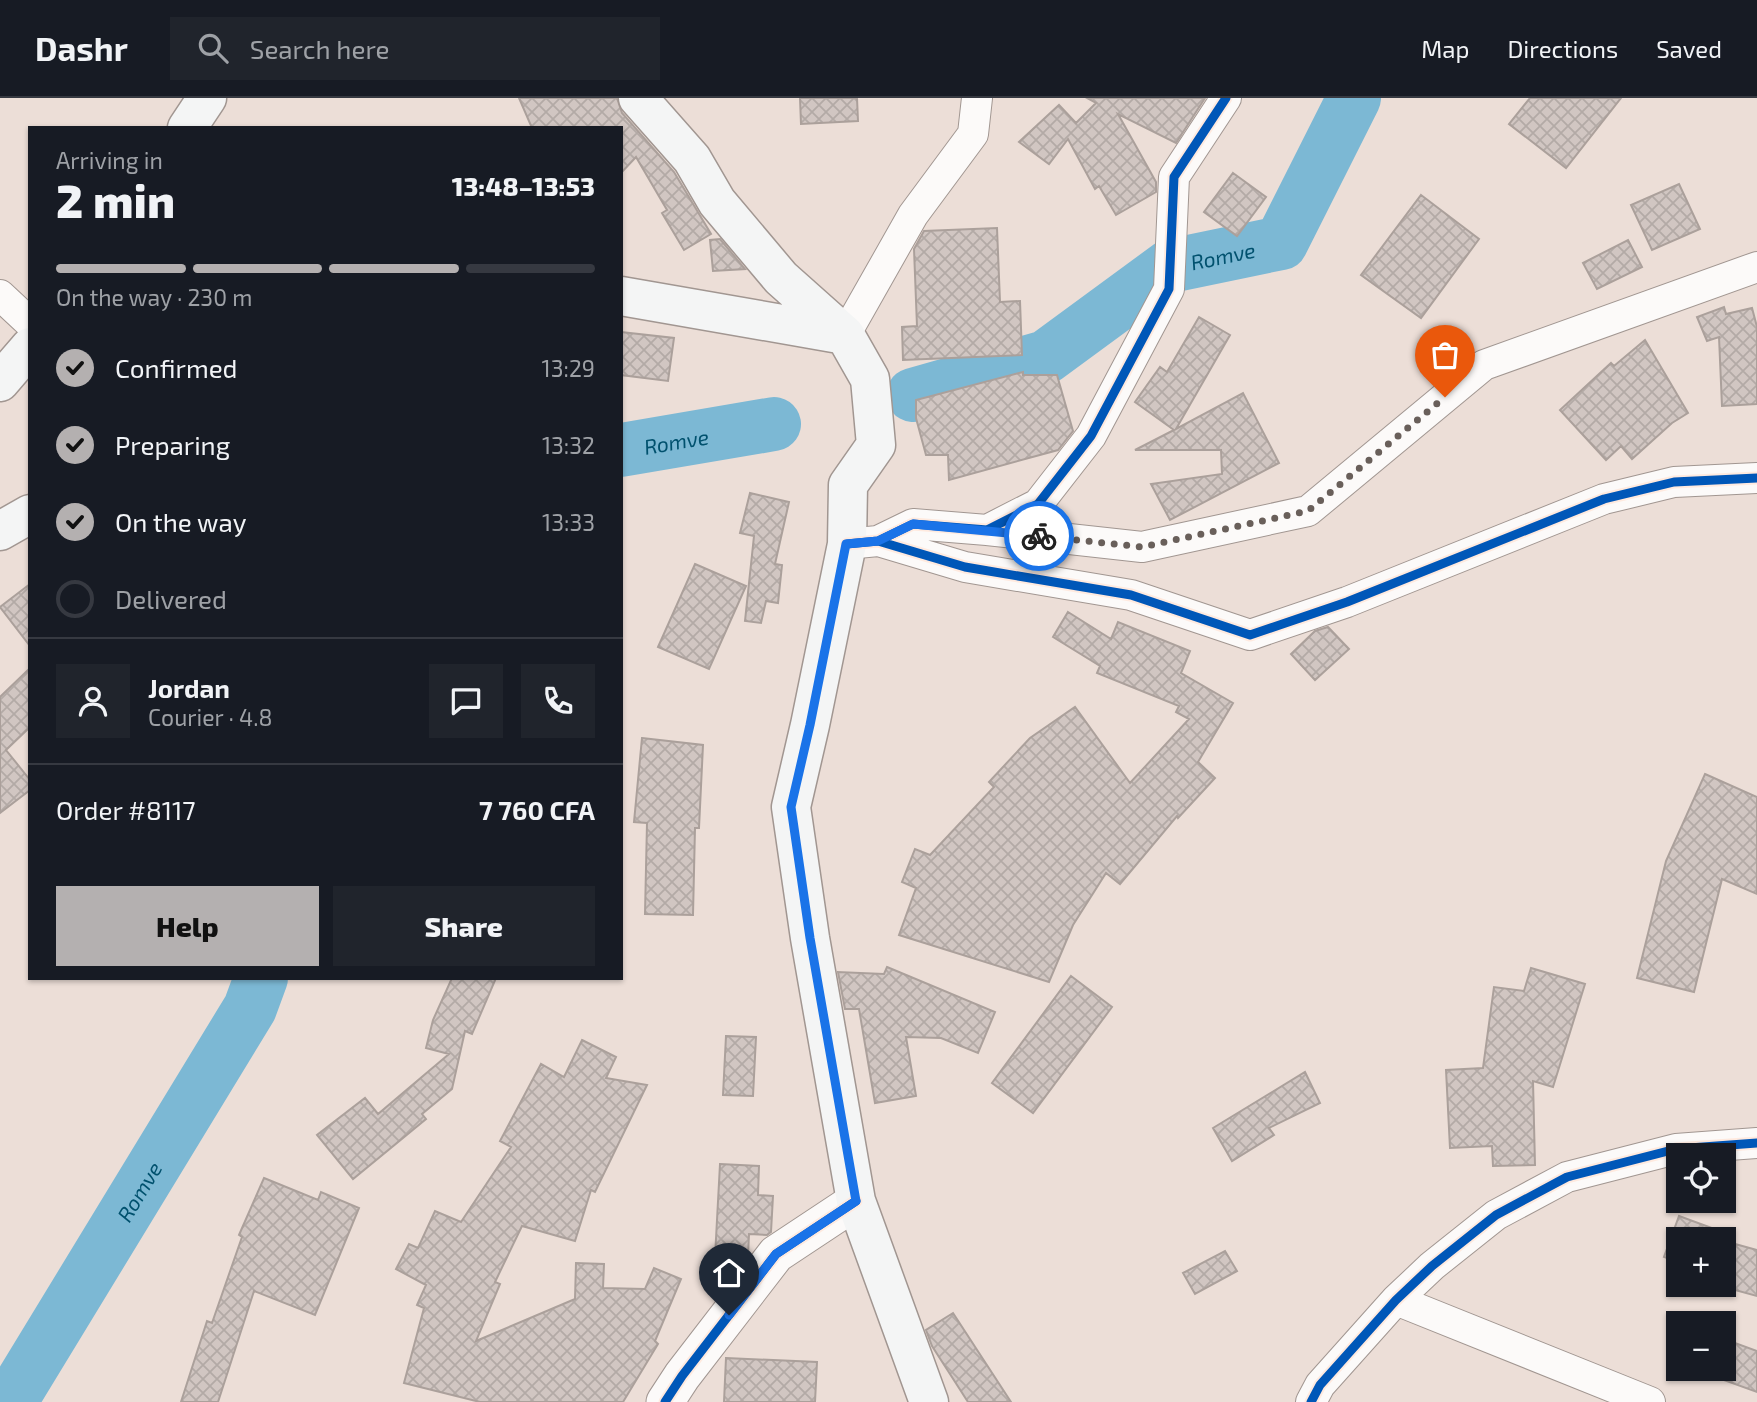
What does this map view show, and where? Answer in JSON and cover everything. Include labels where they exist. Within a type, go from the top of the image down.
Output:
[{"type":"main road","points":[[188,126],[207,98]]},
{"type":"main road","points":[[638,98],[692,159],[717,202],[781,278],[845,335],[870,379],[876,444],[848,485],[862,542],[810,725],[791,807],[810,938],[856,1201],[929,1402]]},
{"type":"main road","points":[[623,296],[845,335]]},
{"type":"main road","points":[[0,382],[28,348]]},
{"type":"main road","points":[[0,531],[28,515]]},
{"type":"street","points":[[845,335],[913,215],[973,134],[977,98]]},
{"type":"street","points":[[987,530],[1038,504],[1091,436],[1169,289],[1174,177],[1226,98]]},
{"type":"street","points":[[862,542],[913,524],[1142,547],[1308,511],[1484,365],[1757,267]]},
{"type":"street","points":[[0,295],[28,321]]},
{"type":"street","points":[[862,542],[965,567],[1131,595],[1250,635],[1347,602],[1604,499],[1674,482],[1757,478]]},
{"type":"street","points":[[1311,1402],[1320,1385],[1396,1300],[1432,1266],[1496,1215],[1567,1177],[1676,1149],[1757,1143]]},
{"type":"street","points":[[678,1393],[776,1254],[856,1201]]},
{"type":"street","points":[[1396,1300],[1650,1402]]},
{"type":"building","points":[[519,98],[617,98],[622,113],[674,172],[711,234],[684,250],[662,213],[667,210],[636,157],[623,171],[623,126],[531,126]]},
{"type":"building","points":[[800,98],[857,98],[858,121],[801,124]]},
{"type":"building","points":[[1087,98],[1205,98],[1176,143],[1118,114],[1156,182],[1156,192],[1116,215],[1099,186],[1095,189],[1068,139],[1049,164],[1019,142],[1059,105],[1076,123],[1096,103]]},
{"type":"building","points":[[1530,98],[1621,98],[1566,168],[1509,124]]},
{"type":"building","points":[[1233,173],[1266,197],[1237,236],[1204,212]]},
{"type":"building","points":[[1679,184],[1700,229],[1652,250],[1631,205]]},
{"type":"building","points":[[1421,195],[1479,239],[1421,318],[1361,275]]},
{"type":"building","points":[[997,228],[1000,302],[1020,301],[1022,355],[903,360],[902,327],[917,326],[914,249],[924,231]]},
{"type":"building","points":[[720,239],[745,269],[713,271],[710,240]]},
{"type":"building","points":[[1628,240],[1642,267],[1597,289],[1583,263]]},
{"type":"building","points":[[1724,307],[1726,314],[1752,308],[1757,327],[1757,404],[1722,406],[1719,337],[1707,341],[1697,317]]},
{"type":"building","points":[[1199,317],[1230,335],[1176,429],[1243,393],[1279,463],[1170,520],[1151,484],[1222,474],[1221,450],[1135,450],[1174,430],[1135,402],[1160,367],[1167,372]]},
{"type":"building","points":[[623,332],[674,338],[668,381],[623,375]]},
{"type":"building","points":[[1645,340],[1688,413],[1672,423],[1632,459],[1621,446],[1606,460],[1560,410],[1611,363],[1614,366]]},
{"type":"building","points":[[1023,372],[1023,375],[1057,375],[1073,431],[1058,450],[949,480],[948,455],[926,455],[916,418],[916,400]]},
{"type":"building","points":[[750,493],[789,502],[775,564],[782,565],[778,603],[766,601],[761,623],[745,621],[754,536],[740,533]]},
{"type":"building","points":[[695,564],[746,586],[709,669],[658,647]]},
{"type":"building","points":[[28,586],[28,643],[0,607]]},
{"type":"building","points":[[1068,612],[1111,639],[1118,622],[1190,651],[1181,673],[1233,703],[1198,762],[1215,778],[1178,818],[1177,816],[1120,884],[1106,873],[1073,925],[1049,982],[899,935],[916,888],[902,882],[915,849],[930,855],[994,787],[989,782],[1030,738],[1075,707],[1130,783],[1189,719],[1176,712],[1179,706],[1097,673],[1100,666],[1053,637]]},
{"type":"building","points":[[1328,627],[1349,649],[1315,680],[1291,654],[1315,631]]},
{"type":"building","points":[[28,670],[28,729],[6,750],[28,778],[28,792],[0,813],[0,697]]},
{"type":"building","points":[[642,738],[703,745],[699,828],[695,828],[693,915],[645,914],[647,823],[634,822]]},
{"type":"building","points":[[1705,774],[1757,797],[1757,894],[1722,879],[1694,992],[1637,978],[1666,861]]},
{"type":"building","points":[[887,967],[995,1012],[978,1053],[941,1038],[906,1037],[916,1096],[875,1103],[859,1009],[845,1009],[838,972],[884,974]]},
{"type":"building","points":[[1531,968],[1585,984],[1553,1087],[1533,1081],[1535,1165],[1493,1166],[1492,1146],[1450,1148],[1446,1070],[1483,1068],[1494,987],[1524,991]]},
{"type":"building","points":[[1071,976],[1112,1007],[1033,1113],[992,1083]]},
{"type":"building","points":[[451,980],[495,980],[472,1034],[465,1031],[452,1089],[422,1114],[426,1119],[353,1179],[317,1135],[365,1098],[378,1114],[449,1054],[426,1048],[433,1020]]},
{"type":"building","points":[[726,1036],[756,1037],[753,1096],[723,1095]]},
{"type":"building","points":[[582,1040],[616,1057],[606,1078],[647,1085],[595,1192],[591,1190],[575,1241],[522,1226],[495,1282],[500,1284],[476,1341],[575,1299],[576,1263],[604,1264],[603,1288],[645,1289],[654,1268],[681,1279],[655,1341],[658,1344],[623,1402],[480,1402],[404,1383],[424,1308],[417,1305],[426,1285],[396,1269],[409,1244],[418,1248],[435,1211],[461,1222],[511,1147],[500,1141],[541,1064],[564,1077]]},
{"type":"building","points":[[1305,1072],[1320,1103],[1269,1128],[1274,1135],[1232,1161],[1213,1128]]},
{"type":"building","points":[[720,1164],[759,1166],[758,1195],[773,1196],[771,1232],[767,1235],[749,1234],[748,1256],[731,1277],[714,1276]]},
{"type":"building","points":[[264,1178],[318,1200],[321,1192],[359,1208],[315,1315],[254,1291],[218,1402],[181,1402],[207,1321],[212,1323],[242,1237],[239,1235]]},
{"type":"building","points":[[1679,1216],[1709,1227],[1675,1227]]},
{"type":"building","points":[[1736,1244],[1757,1250],[1757,1296],[1736,1290]]},
{"type":"building","points":[[1225,1251],[1237,1271],[1195,1294],[1183,1273]]},
{"type":"building","points":[[953,1313],[1011,1402],[968,1402],[932,1346],[926,1330]]},
{"type":"building","points":[[1736,1343],[1757,1351],[1757,1392],[1727,1381],[1736,1381]]},
{"type":"building","points":[[726,1358],[817,1362],[815,1402],[724,1402]]},
{"type":"waterway","name":"Romve","points":[[913,395],[1046,357],[1170,266],[1281,243],[1354,98]]},
{"type":"waterway","name":"Romve","points":[[623,450],[774,424]]},
{"type":"waterway","name":"Romve","points":[[10,1402],[250,1008],[260,980]]},
{"type":"cycle path","points":[[878,541],[913,524],[987,530],[1038,504],[1091,436],[1169,289],[1174,177],[1226,98]]},
{"type":"cycle path","points":[[847,544],[878,541],[965,567],[1131,595],[1250,635],[1347,602],[1604,499],[1674,482],[1757,478]]},
{"type":"cycle path","points":[[1311,1402],[1320,1385],[1396,1300],[1432,1266],[1496,1215],[1567,1177],[1676,1149],[1757,1143]]},
{"type":"cycle path","points":[[665,1402],[776,1254],[856,1201]]},
{"type":"way so far","points":[[1039,536],[1142,547],[1308,511],[1445,397]]},
{"type":"route","points":[[729,1315],[776,1254],[856,1201],[810,938],[791,807],[846,544],[878,541],[913,524],[1039,536]]}]
